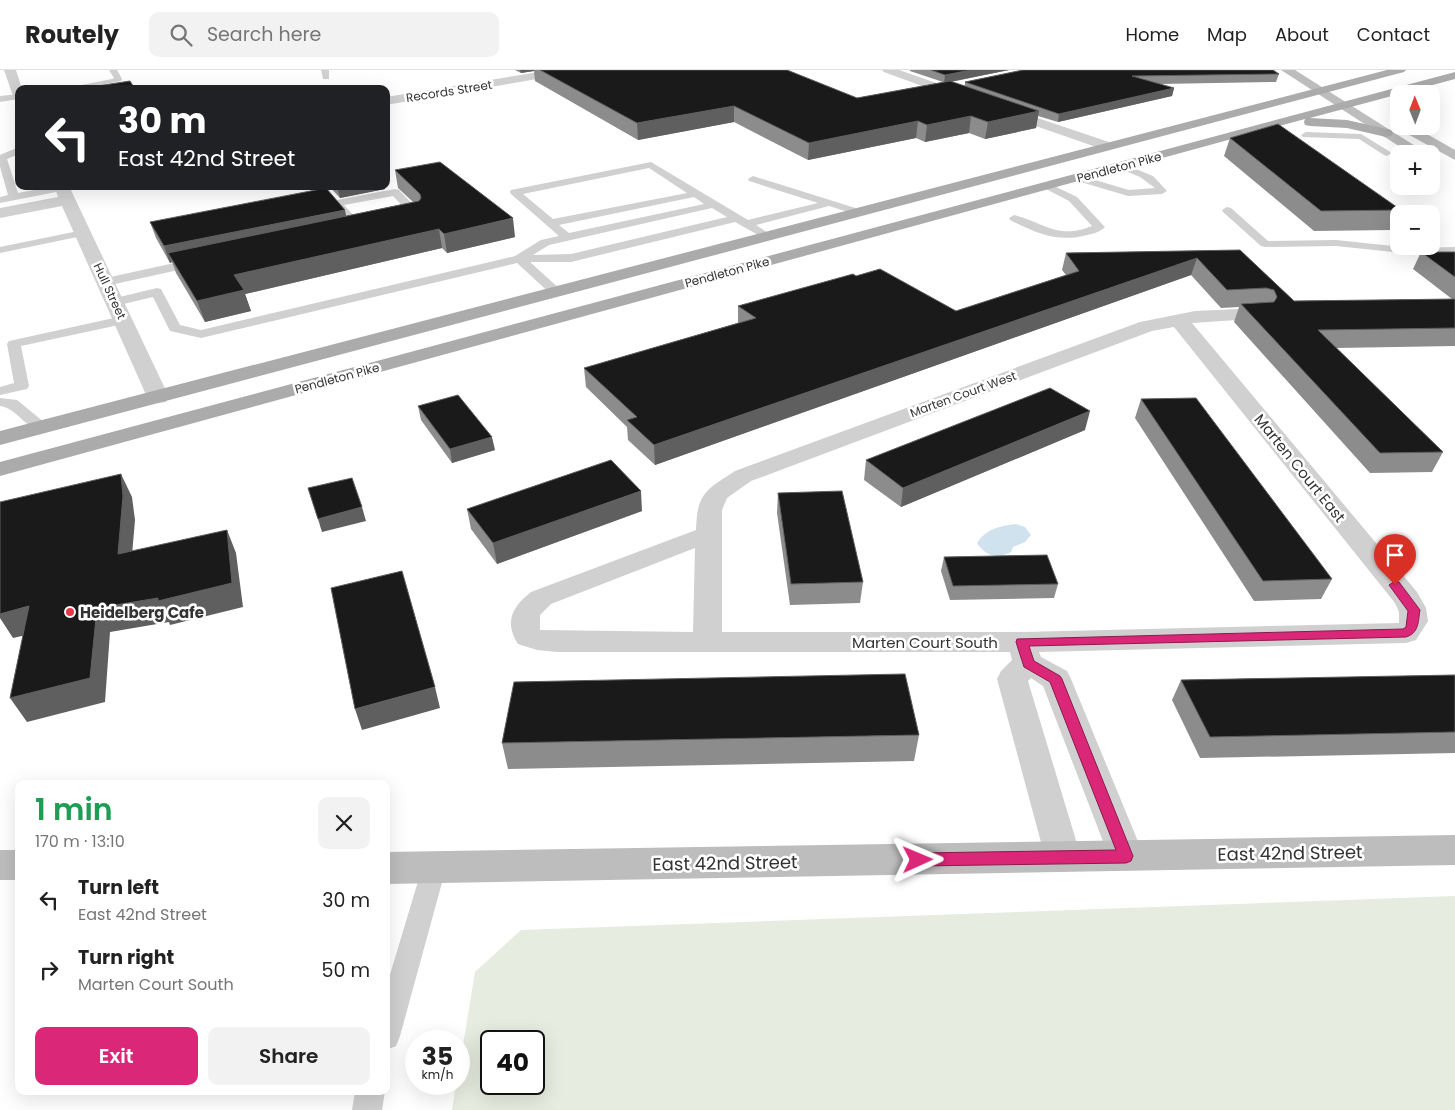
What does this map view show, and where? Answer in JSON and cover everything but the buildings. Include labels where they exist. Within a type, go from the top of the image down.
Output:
[{"type":"main road","points":[[1287,70],[1406,145]]},
{"type":"main road","points":[[1348,72],[1397,71]]},
{"type":"main road","name":"Pendleton Pike","points":[[0,438],[1397,71]]},
{"type":"main road","name":"Pendleton Pike","points":[[0,469],[1455,75]]},
{"type":"main road","points":[[1324,77],[1375,109]]},
{"type":"main road","points":[[1286,121],[1342,123],[1386,133]]},
{"type":"main road","points":[[1419,135],[1455,156]]},
{"type":"main road","name":"East 42nd Street","points":[[390,868],[1455,850]]},
{"type":"main road","points":[[0,865],[15,865]]},
{"type":"street","points":[[10,70],[15,85]]},
{"type":"street","name":"Records Street","points":[[390,100],[572,70]]},
{"type":"street","points":[[888,70],[976,101]]},
{"type":"street","points":[[942,89],[961,85]]},
{"type":"street","points":[[994,107],[1107,146]]},
{"type":"street","points":[[0,213],[64,192]]},
{"type":"street","name":"Hull Street","points":[[64,192],[158,397]]},
{"type":"street","name":"Marten Court West","points":[[707,643],[709,510],[715,497],[728,484],[743,476],[1128,332],[1178,319],[1260,314]]},
{"type":"street","name":"Marten Court East","points":[[1178,319],[1407,600],[1414,610],[1414,620]]},
{"type":"street","name":"Marten Court South","points":[[709,534],[541,598],[534,603],[524,618],[528,638],[547,642],[707,643],[1025,652],[1406,633],[1411,628],[1414,620]]},
{"type":"street","points":[[1063,857],[1012,679],[1025,652],[1056,679],[1126,856]]},
{"type":"lane","points":[[90,85],[118,79],[113,70]]},
{"type":"lane","points":[[0,99],[15,97]]},
{"type":"lane","points":[[1299,135],[1346,135],[1361,137],[1388,153]]},
{"type":"lane","points":[[14,197],[2,158],[15,152]]},
{"type":"lane","points":[[567,237],[516,192],[651,165],[767,237]]},
{"type":"lane","points":[[1078,178],[1128,193],[1162,191],[1158,184],[1148,177],[1120,166]]},
{"type":"lane","points":[[753,179],[861,213]]},
{"type":"lane","points":[[1014,218],[1048,234],[1069,236],[1088,232],[1099,227],[1072,199],[1048,186]]},
{"type":"lane","points":[[0,200],[64,192]]},
{"type":"lane","points":[[358,228],[337,203],[395,192],[418,216],[401,219]]},
{"type":"lane","points":[[552,224],[696,194]]},
{"type":"lane","points":[[115,302],[157,292],[175,328],[201,334],[519,259],[571,258],[832,203]]},
{"type":"lane","points":[[519,259],[545,242],[713,205]]},
{"type":"lane","points":[[1227,210],[1265,244],[1336,243],[1412,251],[1455,250]]},
{"type":"lane","points":[[0,250],[83,233]]},
{"type":"lane","points":[[106,282],[213,259]]},
{"type":"lane","points":[[519,259],[557,293]]},
{"type":"lane","points":[[0,347],[124,320]]},
{"type":"lane","points":[[0,391],[22,386],[14,344]]},
{"type":"lane","points":[[0,402],[12,403],[32,417],[42,427]]},
{"type":"lane","points":[[390,1022],[434,868]]},
{"type":"lane","points":[[367,1110],[369,1095]]},
{"type":"shaded area","points":[[1455,896],[1455,1110],[452,1110],[454,1095],[470,1095],[470,1030],[466,1030],[475,972],[521,930]]},
{"type":"water","points":[[1016,524],[1025,527],[1031,535],[1025,542],[1013,547],[1011,552],[997,556],[992,555],[984,551],[977,543],[989,531]]},
{"type":"place","name":"Heidelberg Cafe","points":[[70,612]]},
{"type":"route","points":[[918,860],[1126,856],[1056,679],[1028,664],[1022,642],[1406,633],[1411,628],[1414,620],[1414,610],[1395,585]]}]
